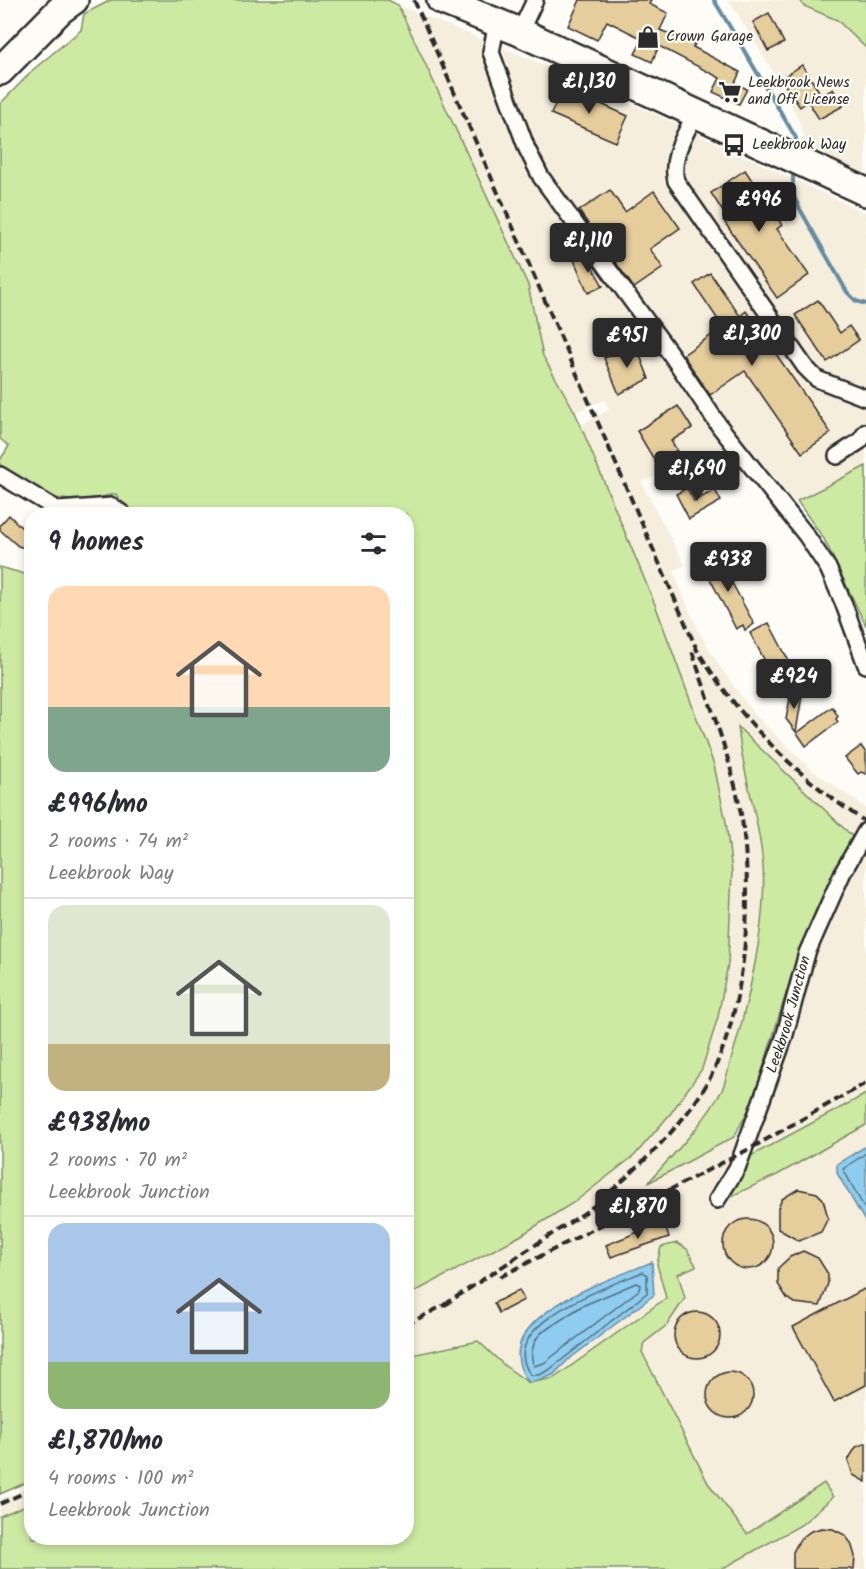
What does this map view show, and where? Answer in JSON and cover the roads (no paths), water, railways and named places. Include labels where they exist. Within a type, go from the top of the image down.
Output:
[{"type":"highway","points":[[0,71],[60,10],[75,0]]},
{"type":"highway","points":[[441,0],[696,112],[866,192]]},
{"type":"street","points":[[535,0],[491,52],[527,149],[541,177],[672,356],[720,427],[806,534],[828,568],[866,664]]},
{"type":"street","points":[[696,112],[675,157],[673,169],[676,181],[805,366],[818,379],[866,398]]},
{"type":"street","points":[[837,456],[860,441],[866,432]]},
{"type":"street","points":[[0,475],[53,507]]},
{"type":"street","points":[[98,507],[113,507]]},
{"type":"street","name":"Leekbrook Junction","points":[[717,1200],[743,1152],[784,1038],[807,953],[843,873],[866,831]]},
{"type":"water","points":[[866,1146],[866,1223],[837,1173],[837,1164]]},
{"type":"water","points":[[652,1262],[654,1295],[568,1360],[553,1375],[529,1383],[518,1360],[522,1340],[535,1321],[556,1305],[582,1291]]},
{"type":"waterway","points":[[714,0],[796,138],[795,148]]},
{"type":"waterway","points":[[793,170],[793,195],[800,209],[847,292],[856,301],[866,304]]},
{"type":"railway","points":[[414,0],[697,650],[732,700],[772,746],[817,786],[866,822]]},
{"type":"railway","points":[[444,1305],[583,1214],[627,1177],[676,1127],[690,1109],[712,1074],[724,1046],[740,983],[744,950],[747,916],[745,851],[742,820],[733,777],[692,651]]},
{"type":"railway","points":[[500,1277],[753,1147],[866,1083]]},
{"type":"railway","points":[[414,1321],[452,1301]]},
{"type":"railway","points":[[0,1504],[24,1493]]},
{"type":"place","name":"Crown Garage","points":[[648,37]]},
{"type":"place","name":"Leekbrook News and Off License","points":[[730,92]]},
{"type":"place","name":"Leekbrook Way","points":[[734,145]]}]
